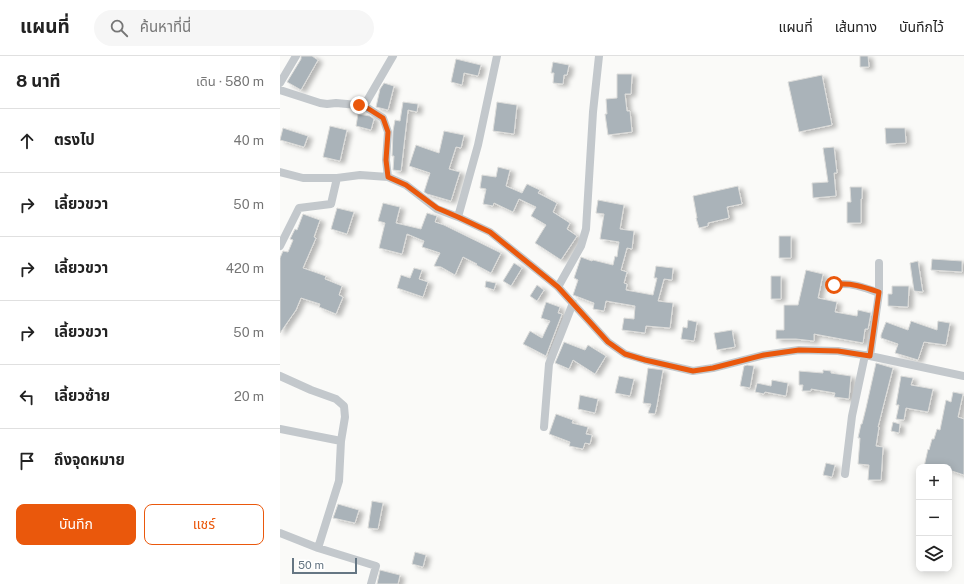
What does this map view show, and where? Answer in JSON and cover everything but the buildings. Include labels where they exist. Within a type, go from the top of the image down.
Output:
[{"type":"street","points":[[280,83],[296,56]]},
{"type":"street","points":[[364,106],[393,56]]},
{"type":"street","points":[[458,217],[478,145],[496,56]]},
{"type":"street","points":[[558,287],[581,246],[586,229],[593,112],[599,56]]},
{"type":"street","points":[[280,90],[327,104],[342,103],[364,106],[383,118],[388,132],[386,160],[388,177]]},
{"type":"street","points":[[280,172],[303,178],[337,178],[360,175],[388,177],[406,185],[437,208],[490,232],[558,287],[608,342],[625,354],[645,360],[693,371],[713,368],[764,355],[799,350],[838,351],[868,355],[964,376]]},
{"type":"street","points":[[280,246],[298,208],[331,204],[337,178]]},
{"type":"street","points":[[846,474],[852,416],[868,355],[879,292],[880,263]]},
{"type":"street","points":[[834,285],[853,285],[879,292]]},
{"type":"street","points":[[544,427],[549,364],[573,303]]},
{"type":"street","points":[[280,376],[310,390],[336,399],[344,406],[345,417],[341,440],[339,481],[318,548]]},
{"type":"street","points":[[280,429],[341,440]]},
{"type":"street","points":[[280,534],[318,548],[376,566],[371,584]]},
{"type":"route","points":[[359,105],[364,106],[383,118],[388,132],[386,160],[388,177],[406,185],[437,208],[490,232],[558,287],[608,342],[625,354],[693,371],[713,368],[764,355],[799,350],[838,351],[870,356],[879,292],[853,285],[834,285]]}]
